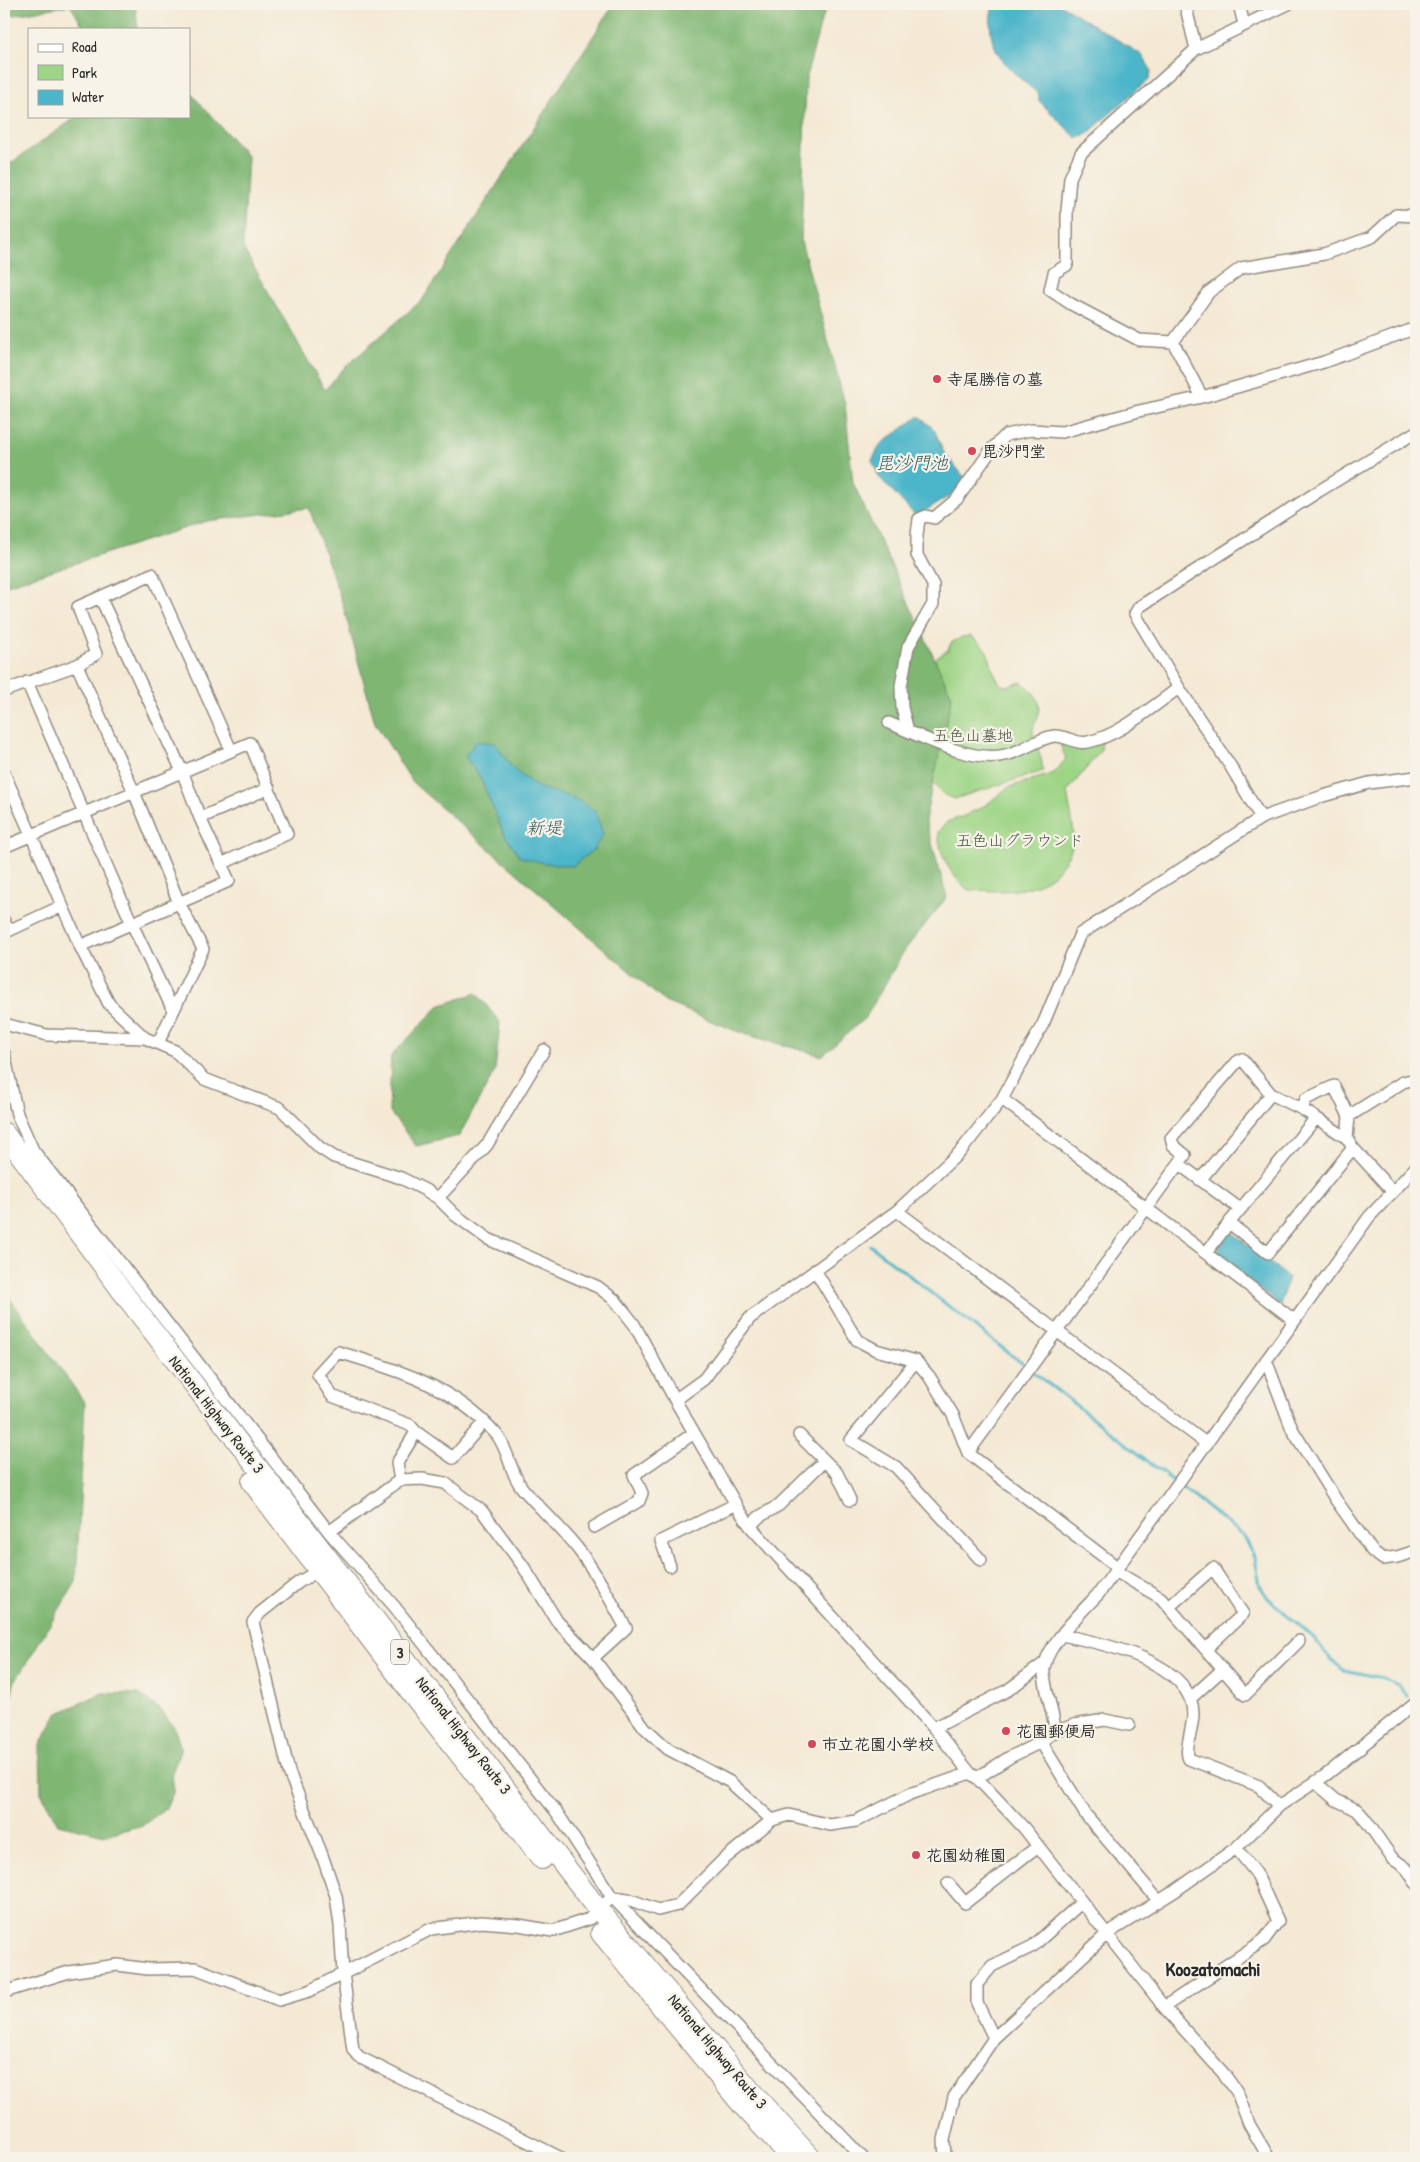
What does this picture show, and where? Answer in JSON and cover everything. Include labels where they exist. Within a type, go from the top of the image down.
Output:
[{"type":"highway","name":"National Highway Route 3","points":[[4,1133],[599,1908],[744,2106],[792,2158]]},
{"type":"highway","name":"National Highway Route 3","points":[[4,1153],[331,1560]]},
{"type":"highway","name":"National Highway Route 3","points":[[599,1908],[756,2097],[811,2158]]},
{"type":"street","points":[[1185,4],[1196,49]]},
{"type":"street","points":[[1239,4],[1244,25]]},
{"type":"street","points":[[1174,342],[1139,340],[1071,304],[1050,290],[1054,273],[1066,265],[1070,178],[1081,153],[1196,49],[1288,4]]},
{"type":"street","points":[[1174,342],[1209,292],[1240,268],[1324,254],[1372,237],[1396,215],[1416,216]]},
{"type":"street","points":[[908,730],[902,708],[901,686],[908,647],[933,604],[933,585],[917,554],[917,534],[920,519],[926,516],[934,518],[957,499],[991,450],[1006,434],[1031,430],[1062,432],[1139,410],[1202,397],[1324,362],[1416,328]]},
{"type":"street","points":[[1174,342],[1202,397]]},
{"type":"street","points":[[1261,818],[1232,767],[1179,688],[1135,614],[1139,608],[1319,491],[1416,432]]},
{"type":"street","points":[[4,691],[77,665],[96,654],[78,607],[152,574],[231,750]]},
{"type":"street","points":[[80,946],[229,881],[200,818],[182,771],[100,597]]},
{"type":"street","points":[[77,665],[134,792],[179,903],[202,949],[158,1043]]},
{"type":"street","points":[[27,682],[132,924],[173,1010]]},
{"type":"street","points":[[889,722],[976,756],[992,758],[1008,755],[1039,740],[1057,736],[1086,743],[1116,731],[1179,688]]},
{"type":"street","points":[[4,847],[250,743],[287,834],[221,864]]},
{"type":"street","points":[[4,773],[30,836],[80,946],[109,1004],[145,1038]]},
{"type":"street","points":[[675,1400],[704,1379],[750,1318],[897,1211],[960,1152],[1002,1099],[1044,1022],[1080,934],[1261,818],[1323,796],[1369,783],[1416,777]]},
{"type":"street","points":[[200,818],[269,788]]},
{"type":"street","points":[[5,929],[62,906]]},
{"type":"street","points":[[4,1024],[47,1035],[145,1038],[158,1043],[175,1051],[204,1079],[280,1108],[320,1148],[334,1157],[401,1178],[438,1198],[455,1215],[488,1239],[598,1287],[615,1300],[634,1324],[675,1400],[750,1526],[934,1728],[1038,1846],[1108,1933],[1164,2007],[1224,2074],[1237,2092],[1250,2124],[1269,2158]]},
{"type":"street","points":[[438,1198],[487,1145],[544,1050]]},
{"type":"street","points":[[4,1053],[17,1114],[33,1150],[329,1532],[331,1560],[394,1606],[558,1814],[599,1908],[863,2158]]},
{"type":"street","points":[[968,1453],[1185,1155],[1173,1145],[1171,1138],[1237,1062],[1242,1059],[1271,1094],[1302,1109],[1346,1138],[1394,1192]]},
{"type":"street","points":[[1349,1116],[1403,1082],[1416,1079]]},
{"type":"street","points":[[1302,1109],[1306,1099],[1334,1086],[1349,1116],[1346,1138]]},
{"type":"street","points":[[1200,1180],[1271,1094]]},
{"type":"street","points":[[1002,1099],[1294,1320]]},
{"type":"street","points":[[1206,1253],[1316,1118]]},
{"type":"street","points":[[1229,1223],[1268,1253],[1353,1148]]},
{"type":"street","points":[[1179,1164],[1240,1209]]},
{"type":"street","points":[[1052,1733],[1055,1727],[1044,1672],[1052,1649],[1100,1592],[1369,1217],[1416,1167]]},
{"type":"street","points":[[897,1211],[1207,1444]]},
{"type":"street","points":[[815,1270],[857,1340],[876,1350],[916,1360],[929,1376],[952,1415],[968,1453],[1116,1569],[1162,1598],[1246,1695],[1299,1641]]},
{"type":"street","points":[[484,1422],[453,1458],[416,1432],[410,1425],[332,1396],[318,1374],[338,1352],[423,1380],[460,1401],[484,1422],[498,1436],[521,1486],[581,1552],[605,1588],[626,1628],[592,1658]]},
{"type":"street","points":[[916,1360],[851,1440],[896,1467],[981,1560]]},
{"type":"street","points":[[1266,1360],[1292,1429],[1336,1500],[1372,1551],[1383,1559],[1416,1551]]},
{"type":"street","points":[[400,1480],[397,1463],[416,1432]]},
{"type":"street","points":[[594,1528],[640,1501],[642,1493],[634,1475],[694,1433]]},
{"type":"street","points":[[799,1435],[837,1473],[850,1500]]},
{"type":"street","points":[[750,1526],[759,1517],[780,1506],[824,1460]]},
{"type":"street","points":[[329,1532],[400,1480],[422,1479],[445,1483],[482,1511],[523,1566],[557,1621],[592,1658],[645,1728],[668,1749],[730,1782],[772,1820]]},
{"type":"street","points":[[670,1566],[661,1541],[736,1504]]},
{"type":"street","points":[[331,1560],[299,1582],[260,1613],[253,1622],[289,1772],[336,1896],[353,2050],[359,2057],[561,2158]]},
{"type":"street","points":[[1169,1606],[1213,1568],[1243,1614],[1206,1649]]},
{"type":"street","points":[[1062,1635],[1100,1643],[1130,1653],[1165,1669],[1182,1684],[1191,1698],[1193,1726],[1187,1749],[1190,1759],[1259,1786],[1279,1806]]},
{"type":"street","points":[[934,1728],[1008,1690],[1046,1662]]},
{"type":"street","points":[[1191,1698],[1223,1669]]},
{"type":"street","points":[[945,2154],[944,2140],[954,2097],[994,2038],[1108,1933],[1175,1891],[1236,1848],[1279,1806],[1315,1782],[1416,1702]]},
{"type":"street","points":[[4,1992],[68,1972],[118,1964],[148,1969],[195,1968],[279,2000],[309,1991],[431,1929],[481,1922],[519,1925],[553,1931],[599,1908],[628,1900],[658,1910],[678,1905],[723,1860],[772,1820],[789,1815],[830,1825],[856,1821],[910,1794],[974,1775],[1041,1742],[1052,1733],[1074,1725],[1105,1720],[1129,1725]]},
{"type":"street","points":[[1041,1742],[1086,1815],[1158,1900]]},
{"type":"street","points":[[1315,1782],[1336,1800],[1357,1810],[1365,1818],[1392,1858],[1406,1868],[1416,1883]]},
{"type":"street","points":[[948,1883],[965,1903],[1038,1846]]},
{"type":"street","points":[[1164,2007],[1264,1940],[1276,1926],[1278,1921],[1256,1873],[1236,1848]]},
{"type":"street","points":[[994,2038],[977,2003],[977,1984],[992,1966],[1033,1946],[1082,1902]]},
{"type":"green space","points":[[4,4],[135,4],[138,28],[84,28],[70,5],[4,17]]},
{"type":"green space","points":[[614,4],[829,4],[821,21],[806,78],[801,241],[845,404],[853,483],[952,696],[925,819],[947,897],[904,951],[866,1017],[822,1056],[741,1033],[665,1002],[413,783],[375,723],[342,602],[309,508],[207,521],[4,586],[4,168],[75,118],[190,118],[190,92],[248,157],[243,248],[325,390],[343,369],[423,299]]},
{"type":"green space","name":"五色山墓地","points":[[970,636],[984,647],[996,678],[1001,685],[1009,686],[1021,682],[1029,688],[1038,700],[1040,709],[1033,733],[1043,771],[954,799],[944,795],[922,772],[926,671],[938,656],[948,650],[951,643],[962,637]]},
{"type":"green space","name":"五色山グラウンド","points":[[1057,736],[1086,743],[1102,737],[1101,750],[1067,792],[1074,838],[1067,857],[1052,876],[1042,883],[1030,887],[1006,891],[968,890],[951,871],[943,857],[938,831],[947,822],[986,805],[1007,788],[1054,773],[1066,759]]},
{"type":"green space","points":[[476,993],[500,1022],[495,1071],[459,1136],[416,1146],[389,1111],[391,1056],[439,1006]]},
{"type":"green space","points":[[4,1290],[85,1403],[76,1582],[14,1683],[4,1730]]},
{"type":"green space","points":[[102,1693],[139,1694],[161,1710],[174,1727],[181,1748],[172,1773],[174,1791],[165,1809],[143,1825],[105,1835],[58,1824],[41,1793],[40,1745],[57,1714]]},
{"type":"water","points":[[993,4],[1060,4],[1142,55],[1151,70],[1150,78],[1085,136],[1077,138],[1039,101],[1038,93],[1016,75],[999,55],[991,33],[990,19]]},
{"type":"water","name":"毘沙門池","points":[[919,416],[934,429],[944,453],[966,479],[953,494],[916,516],[879,477],[872,460],[881,444]]},
{"type":"water","name":"新堤","points":[[476,741],[495,743],[513,769],[537,787],[574,798],[595,811],[603,834],[594,849],[573,866],[544,863],[520,857],[503,832],[480,777],[465,756]]},
{"type":"water","points":[[1233,1233],[1288,1277],[1280,1305],[1213,1254],[1229,1234]]},
{"type":"waterway","points":[[870,1245],[1244,1536],[1255,1558],[1260,1586],[1268,1598],[1314,1638],[1332,1661],[1344,1670],[1383,1678],[1398,1685],[1407,1696]]},
{"type":"place","name":"寺尾勝信の墓","points":[[937,379]]},
{"type":"place","name":"毘沙門堂","points":[[972,451]]},
{"type":"place","name":"花園郵便局","points":[[1006,1731]]},
{"type":"place","name":"市立花園小学校","points":[[812,1744]]},
{"type":"place","name":"花園幼稚園","points":[[916,1855]]},
{"type":"district","name":"Koozatomachi","points":[[1213,1969]]}]
